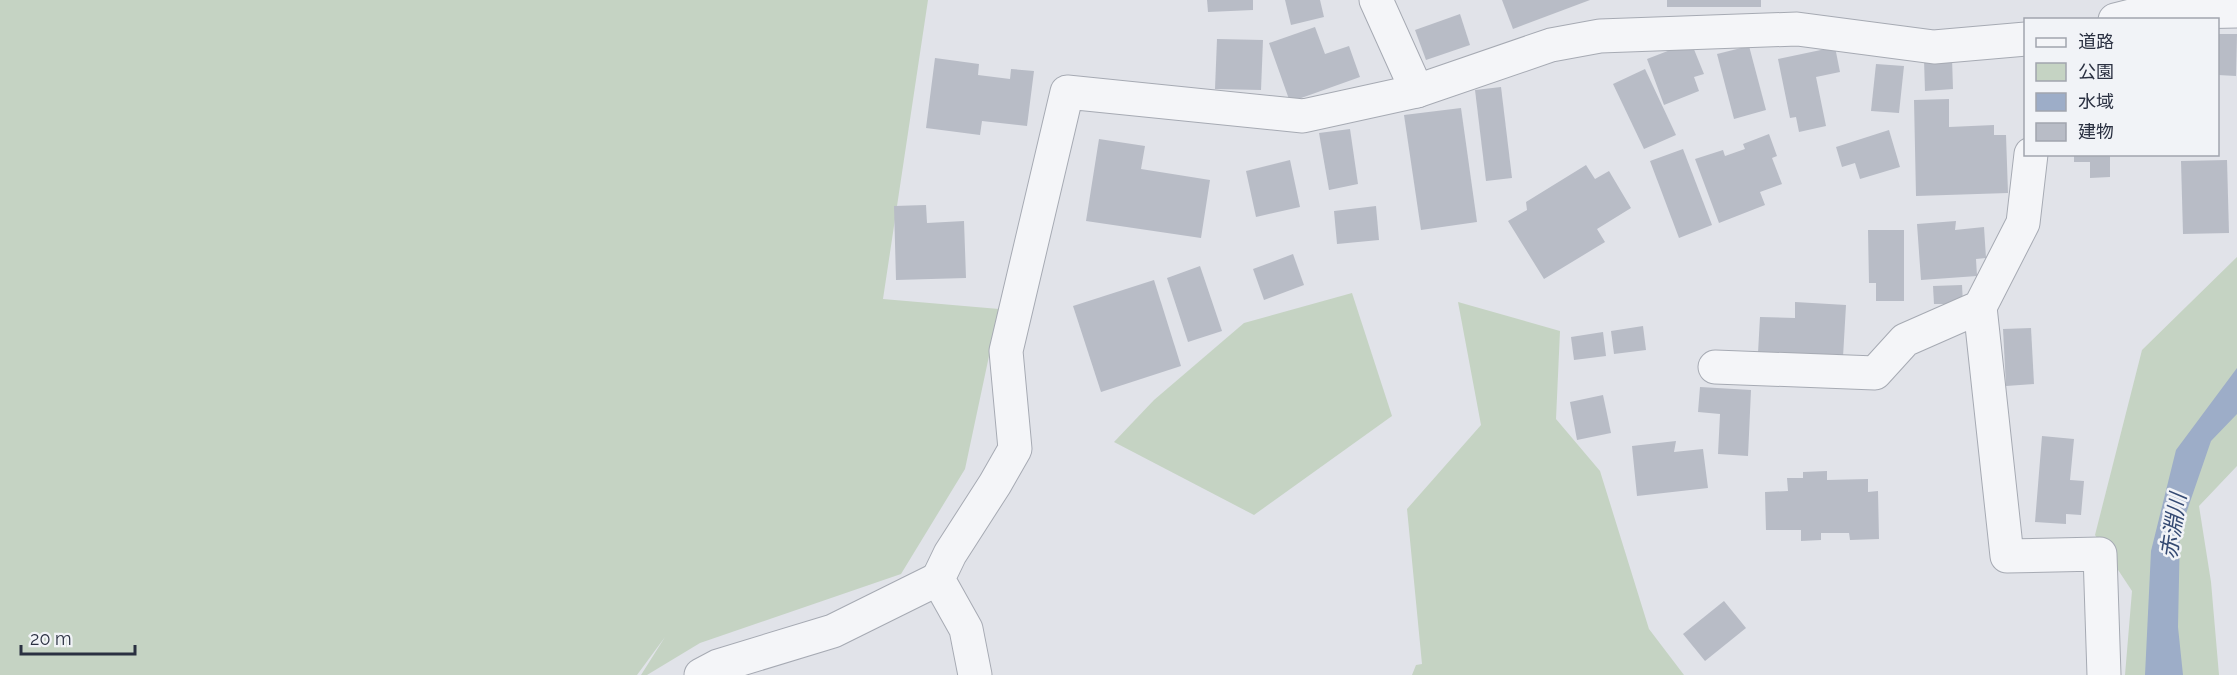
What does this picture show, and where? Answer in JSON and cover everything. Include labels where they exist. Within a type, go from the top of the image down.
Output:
[{"type":"street","points":[[1376,0],[1417,91]]},
{"type":"street","points":[[2135,11],[2237,11]]},
{"type":"street","points":[[700,675],[718,666],[833,631],[938,579],[950,554],[996,484],[1015,449],[1006,351],[1067,92],[1303,116],[1417,91],[1551,45],[1600,36],[1792,14],[1934,48],[2024,39]]},
{"type":"street","points":[[2031,156],[2023,223],[1980,307],[2007,556],[2100,554],[2104,675]]},
{"type":"street","points":[[1715,367],[1875,373],[1905,340],[1980,307]]},
{"type":"street","points":[[938,579],[966,629],[975,675]]},
{"type":"green space","points":[[0,0],[928,0],[883,299],[999,309],[965,469],[901,574],[700,643],[647,675],[641,675],[665,637],[637,675],[0,675]]},
{"type":"green space","points":[[2237,257],[2237,466],[2199,506],[2211,582],[2219,675],[2125,675],[2132,591],[2095,535],[2142,350]]},
{"type":"green space","points":[[1352,293],[1392,416],[1254,515],[1114,442],[1154,400],[1244,323]]},
{"type":"green space","points":[[1458,302],[1560,331],[1556,419],[1600,471],[1649,629],[1684,675],[1412,675],[1416,665],[1422,664],[1407,509],[1481,425]]},
{"type":"water","name":"赤淵川","points":[[2237,368],[2237,414],[2211,441],[2180,531],[2178,627],[2183,675],[2145,675],[2151,551],[2176,450]]},
{"type":"building","points":[[1207,0],[1253,0],[1253,10],[1208,12]]},
{"type":"building","points":[[1285,0],[1320,0],[1324,17],[1291,25]]},
{"type":"building","points":[[1502,0],[1590,0],[1513,29]]},
{"type":"building","points":[[1667,0],[1761,0],[1761,7],[1667,7]]},
{"type":"building","points":[[1460,14],[1470,45],[1426,60],[1415,30]]},
{"type":"building","points":[[1315,27],[1325,54],[1349,46],[1360,77],[1290,102],[1269,43]]},
{"type":"building","points":[[2219,34],[2237,34],[2236,76],[2219,75]]},
{"type":"building","points":[[1217,39],[1263,40],[1261,90],[1215,89]]},
{"type":"building","points":[[1691,42],[1704,74],[1694,77],[1699,91],[1664,105],[1647,59]]},
{"type":"building","points":[[1749,46],[1766,110],[1734,119],[1717,54]]},
{"type":"building","points":[[1835,47],[1840,72],[1816,77],[1826,126],[1799,132],[1796,117],[1790,118],[1778,59]]},
{"type":"building","points":[[935,58],[979,64],[978,75],[1010,79],[1011,69],[1034,71],[1027,126],[982,121],[980,135],[926,128]]},
{"type":"building","points":[[1952,58],[1953,89],[1925,91],[1924,60]]},
{"type":"building","points":[[1876,64],[1904,66],[1899,113],[1871,111]]},
{"type":"building","points":[[1645,69],[1676,135],[1644,149],[1613,84]]},
{"type":"building","points":[[1501,87],[1512,178],[1486,181],[1475,90]]},
{"type":"building","points":[[1949,99],[1949,127],[1994,125],[1994,135],[2006,135],[2008,193],[1916,196],[1914,100]]},
{"type":"building","points":[[1461,108],[1477,222],[1421,230],[1404,115]]},
{"type":"building","points":[[1350,129],[1358,184],[1329,190],[1319,133]]},
{"type":"building","points":[[1889,130],[1900,167],[1860,179],[1855,163],[1842,167],[1836,147]]},
{"type":"building","points":[[1769,134],[1777,156],[1772,158],[1782,184],[1760,192],[1765,205],[1719,223],[1695,159],[1723,150],[1725,156],[1745,149],[1743,144]]},
{"type":"building","points":[[1099,139],[1145,146],[1141,169],[1210,180],[1201,238],[1086,221]]},
{"type":"building","points":[[1683,149],[1712,225],[1679,238],[1650,161]]},
{"type":"building","points":[[2074,156],[2110,156],[2110,177],[2090,178],[2090,162],[2074,162]]},
{"type":"building","points":[[1290,160],[1300,207],[1256,217],[1246,171]]},
{"type":"building","points":[[2227,160],[2229,233],[2183,234],[2181,161]]},
{"type":"building","points":[[1586,165],[1595,179],[1609,171],[1631,208],[1597,229],[1605,242],[1544,279],[1508,221],[1527,210],[1526,202]]},
{"type":"building","points":[[926,205],[927,223],[964,221],[966,278],[896,280],[894,206]]},
{"type":"building","points":[[1376,206],[1379,240],[1337,244],[1334,211]]},
{"type":"building","points":[[1956,221],[1955,230],[1984,227],[1986,258],[1976,259],[1977,276],[1921,280],[1917,224]]},
{"type":"building","points":[[1868,230],[1904,230],[1904,301],[1876,301],[1876,283],[1869,283]]},
{"type":"building","points":[[1293,254],[1304,285],[1264,300],[1253,269]]},
{"type":"building","points":[[1200,266],[1222,331],[1188,342],[1167,278]]},
{"type":"building","points":[[1154,280],[1181,366],[1101,392],[1073,306]]},
{"type":"building","points":[[1962,285],[1963,304],[1934,304],[1933,286]]},
{"type":"building","points":[[1795,302],[1846,305],[1843,357],[1758,353],[1760,317],[1795,318]]},
{"type":"building","points":[[1643,326],[1646,350],[1614,354],[1611,331]]},
{"type":"building","points":[[2031,328],[2034,384],[2006,386],[2003,329]]},
{"type":"building","points":[[1603,332],[1606,356],[1574,360],[1571,337]]},
{"type":"building","points":[[1700,387],[1751,390],[1748,456],[1718,454],[1720,414],[1698,412]]},
{"type":"building","points":[[1603,395],[1611,433],[1577,440],[1570,402]]},
{"type":"building","points":[[2042,436],[2074,439],[2070,480],[2084,481],[2081,515],[2066,514],[2066,524],[2035,522]]},
{"type":"building","points":[[1676,441],[1674,452],[1703,449],[1708,488],[1637,496],[1632,446]]},
{"type":"building","points":[[1827,471],[1827,480],[1868,479],[1868,492],[1878,491],[1879,539],[1850,540],[1849,533],[1821,533],[1821,540],[1801,541],[1801,530],[1766,530],[1765,492],[1788,491],[1787,478],[1803,478],[1803,472]]},
{"type":"building","points":[[1724,601],[1746,628],[1705,661],[1683,634]]}]
